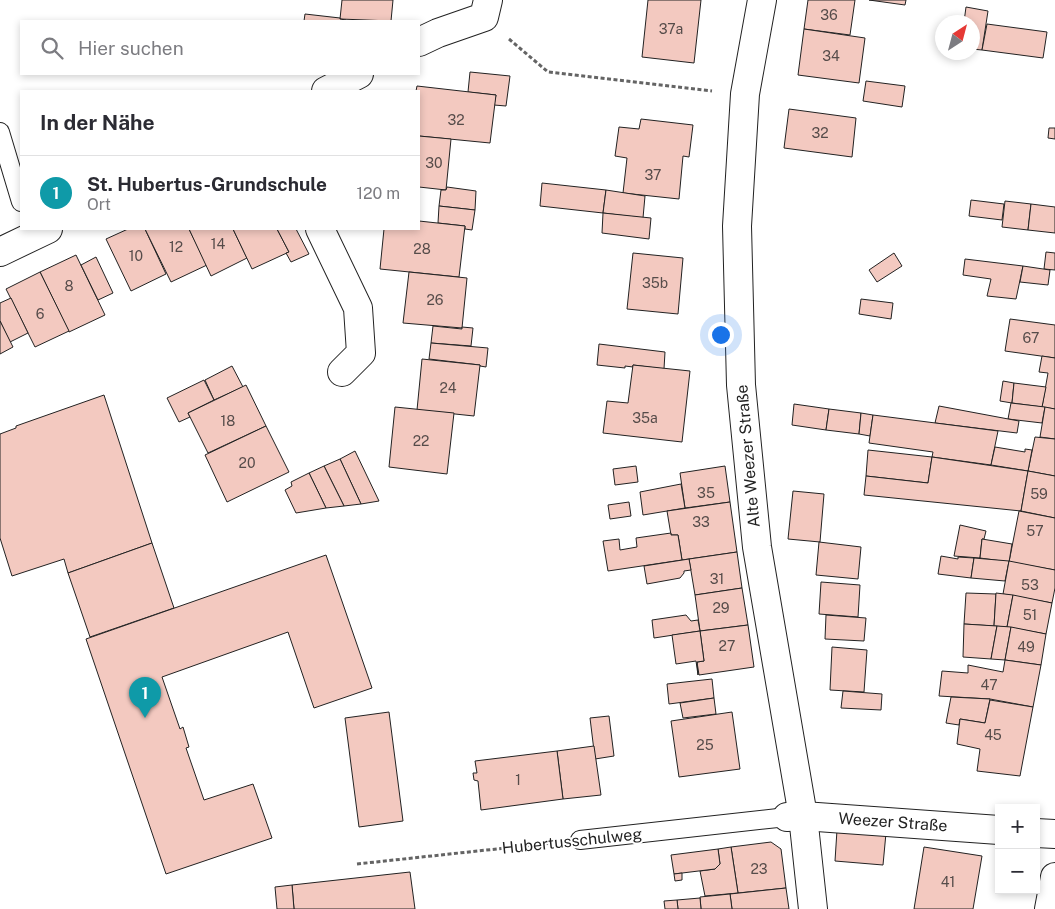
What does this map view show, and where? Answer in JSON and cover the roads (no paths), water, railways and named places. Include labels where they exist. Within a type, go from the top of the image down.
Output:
[{"type":"street","name":"Alte Weezer Straße","points":[[762,0],[746,94],[737,226],[741,385],[757,547],[795,816],[813,909]]},
{"type":"street","points":[[420,41],[486,8]]},
{"type":"street","points":[[328,90],[357,75]]},
{"type":"street","points":[[320,230],[358,308],[361,352],[342,372]]},
{"type":"street","points":[[0,252],[36,231]]},
{"type":"street","name":"Weezer Straße","points":[[795,816],[995,830]]},
{"type":"street","points":[[1040,832],[1055,834]]},
{"type":"street","points":[[1049,909],[1055,877]]},
{"type":"lane","points":[[0,132],[20,199]]},
{"type":"lane","name":"Hubertusschulweg","points":[[580,840],[795,816]]},
{"type":"place","name":"St. Hubertus-Grundschule","points":[[145,718]]}]
